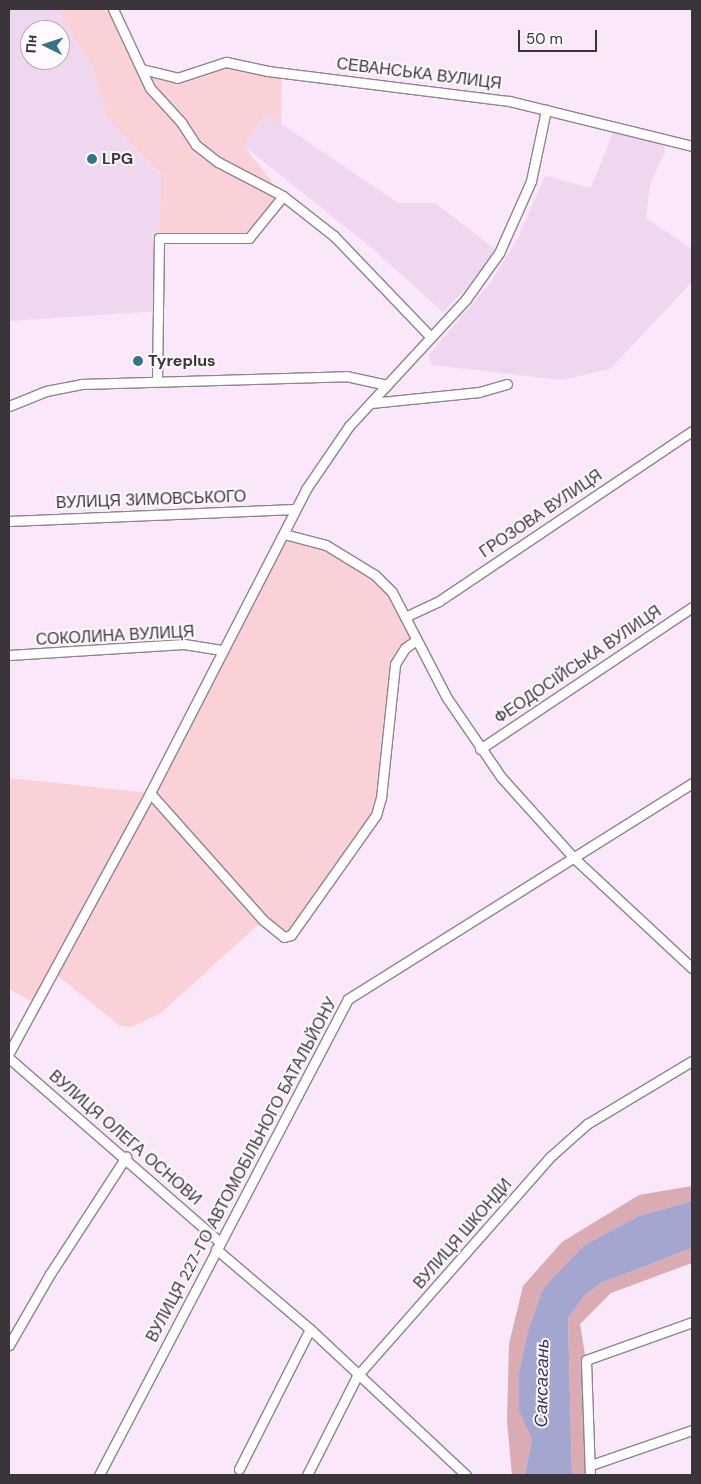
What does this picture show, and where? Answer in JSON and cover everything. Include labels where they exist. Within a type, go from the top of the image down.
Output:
[{"type":"street","points":[[113,9],[150,88],[181,122],[196,145],[218,162],[283,196],[354,254],[431,337]]},
{"type":"street","name":"СЕВАНСЬКА ВУЛИЦЯ","points":[[142,68],[177,78],[226,62],[268,71],[522,103],[692,146]]},
{"type":"street","points":[[9,1053],[150,793],[222,650],[284,534],[295,509],[325,458],[371,403],[466,299],[511,230],[531,181],[546,110]]},
{"type":"street","points":[[157,381],[159,238],[249,238],[283,196]]},
{"type":"street","points":[[9,406],[46,391],[82,384],[346,376],[387,385]]},
{"type":"street","points":[[371,403],[478,392],[507,384]]},
{"type":"street","name":"ГРОЗОВА ВУЛИЦЯ","points":[[404,617],[439,601],[692,431]]},
{"type":"street","name":"ВУЛИЦЯ ЗИМОВСЬКОГО","points":[[9,521],[295,509]]},
{"type":"street","points":[[284,534],[326,544],[375,575],[392,592],[415,641],[480,749],[574,858],[692,968]]},
{"type":"street","name":"ФЕОДОСІЙСЬКА ВУЛИЦЯ","points":[[480,749],[692,607]]},
{"type":"street","points":[[150,793],[263,920],[284,937],[291,935],[376,815],[381,798],[395,664],[405,648],[415,641]]},
{"type":"street","name":"СОКОЛИНА ВУЛИЦЯ","points":[[9,656],[184,644],[222,650]]},
{"type":"street","name":"ВУЛИЦЯ 227-ГО АВТОМОБІЛЬНОГО БАТАЛЬЙОНУ","points":[[99,1475],[348,999],[692,783]]},
{"type":"street","name":"ВУЛИЦЯ ОЛЕГА ОСНОВИ","points":[[9,1058],[126,1156],[218,1245],[310,1329],[357,1376],[466,1475]]},
{"type":"street","name":"ВУЛИЦЯ ШКОНДИ","points":[[307,1475],[357,1376],[550,1157],[587,1124],[692,1061]]},
{"type":"street","points":[[9,1345],[50,1274],[126,1156]]},
{"type":"street","points":[[590,1475],[586,1360],[692,1322]]},
{"type":"street","points":[[240,1469],[310,1329]]},
{"type":"street","points":[[591,1465],[692,1430]]},
{"type":"shaded area","points":[[9,9],[56,9],[63,20],[20,20],[20,70],[70,70],[70,31],[93,68],[106,117],[161,176],[157,311],[9,321]]},
{"type":"shaded area","points":[[56,9],[113,9],[142,68],[177,78],[217,64],[282,71],[281,125],[265,113],[244,146],[283,196],[249,238],[159,238],[161,175],[106,117],[93,68],[70,31],[70,20],[63,20]]},
{"type":"shaded area","points":[[265,113],[398,203],[435,203],[495,249],[480,274],[443,312],[373,249],[244,146]]},
{"type":"shaded area","points":[[615,128],[662,139],[665,152],[650,184],[646,218],[692,249],[692,282],[610,369],[561,380],[432,365],[429,355],[490,283],[517,240],[545,176],[591,188]]},
{"type":"shaded area","points":[[284,534],[326,545],[392,592],[415,641],[399,656],[376,815],[291,935],[284,937],[263,920],[161,1013],[131,1027],[119,1025],[52,971],[34,1003],[9,989],[9,778],[150,793]]},
{"type":"shaded area","points":[[692,1186],[692,1201],[639,1216],[586,1245],[544,1287],[528,1426],[532,1439],[525,1475],[512,1475],[507,1421],[509,1344],[523,1286],[562,1242],[639,1195]]},
{"type":"shaded area","points":[[692,1248],[692,1263],[611,1293],[580,1324],[586,1360],[590,1475],[572,1475],[568,1318],[584,1296],[601,1283]]},
{"type":"water","name":"Саксагань","points":[[692,1201],[692,1248],[601,1283],[584,1296],[568,1318],[572,1475],[525,1475],[532,1439],[519,1410],[519,1375],[528,1332],[544,1287],[585,1245],[639,1216]]},
{"type":"place","name":"LPG","points":[[92,159]]},
{"type":"place","name":"Tyreplus","points":[[138,361]]}]
